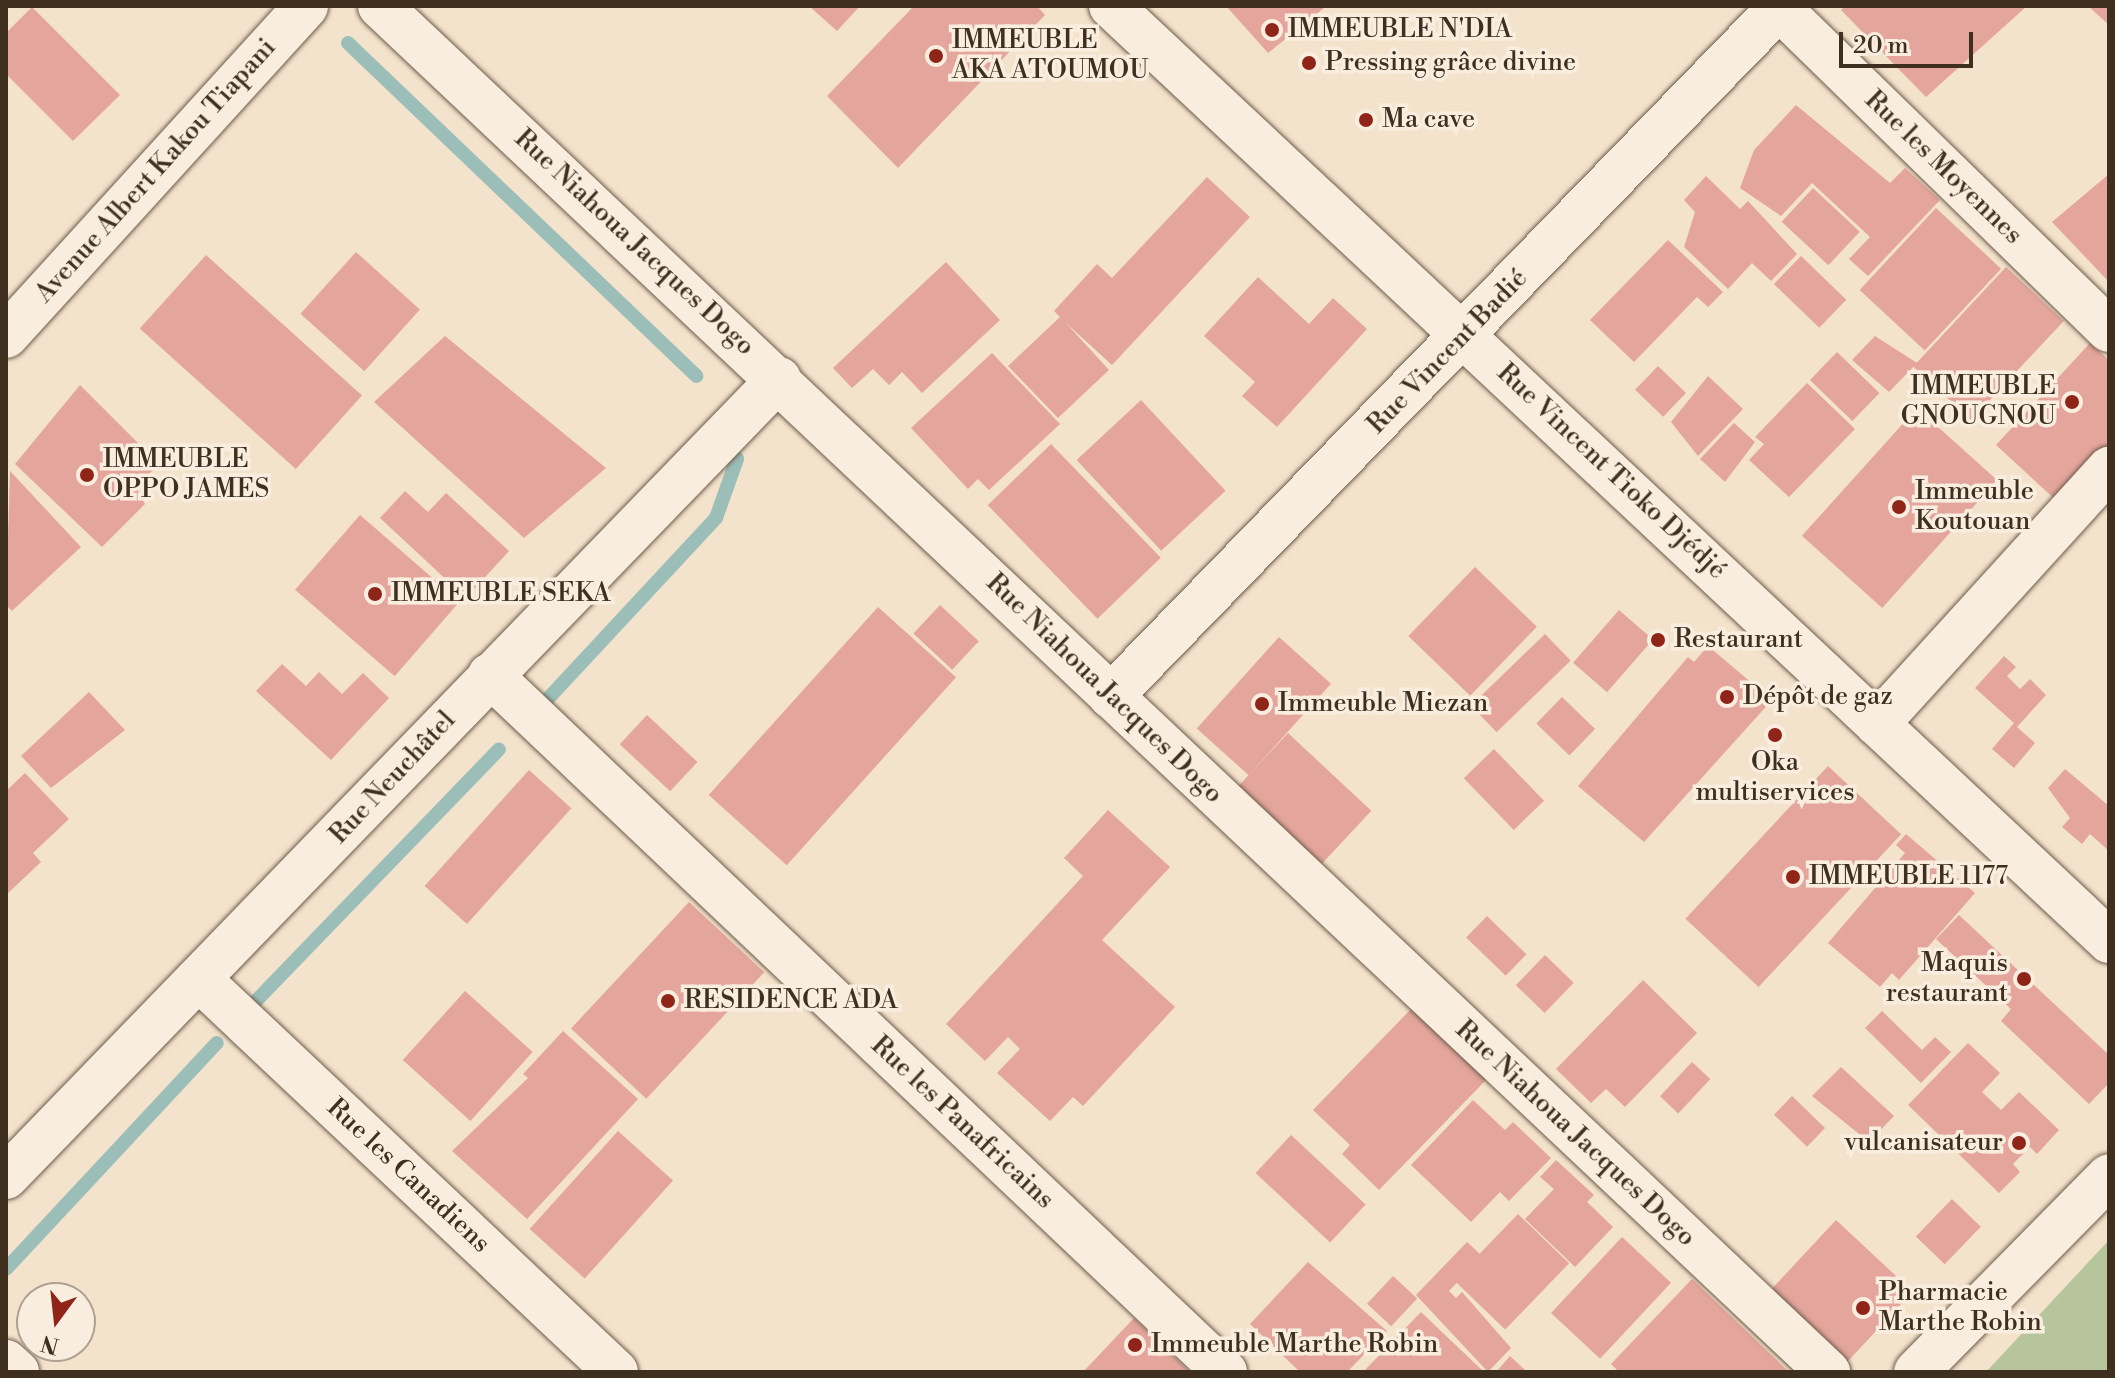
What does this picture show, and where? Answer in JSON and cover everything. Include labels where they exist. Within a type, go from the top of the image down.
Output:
[{"type":"street","name":"Avenue Albert Kakou Tiapani","points":[[6,336],[306,6]]},
{"type":"street","name":"Rue Niahoua Jacques Dogo","points":[[380,6],[779,379],[1828,1372]]},
{"type":"street","name":"Rue Vincent Tioko Djédjé","points":[[1111,6],[1466,335],[2109,941]]},
{"type":"street","name":"Rue Vincent Badié","points":[[1111,696],[1466,335],[1779,7]]},
{"type":"street","name":"Rue les Moyennes","points":[[1779,7],[2109,330]]},
{"type":"street","name":"Rue Neuchâtel","points":[[6,1177],[201,981],[490,675],[779,379]]},
{"type":"street","points":[[1877,724],[2109,469]]},
{"type":"street","name":"Rue les Panafricains","points":[[490,675],[1225,1372]]},
{"type":"street","name":"Rue les Canadiens","points":[[201,981],[616,1372]]},
{"type":"street","points":[[1916,1372],[2109,1176]]},
{"type":"street","points":[[6,1362],[17,1372]]},
{"type":"green space","points":[[2109,1240],[2109,1372],[1986,1372]]},
{"type":"building","points":[[809,6],[860,6],[837,31]]},
{"type":"building","name":"IMMEUBLE AKA ATOUMOU","points":[[914,6],[1037,6],[1045,15],[898,168],[827,96]]},
{"type":"building","name":"IMMEUBLE N'DIA","points":[[1226,6],[1322,6],[1324,8],[1268,53]]},
{"type":"building","points":[[1846,6],[2027,6],[1926,97],[1841,10]]},
{"type":"building","points":[[2088,6],[2109,6],[2109,25]]},
{"type":"building","points":[[32,7],[120,95],[73,141],[6,74],[6,33]]},
{"type":"building","points":[[1796,105],[1890,183],[1905,168],[1940,200],[1868,276],[1849,259],[1870,237],[1812,183],[1781,216],[1740,188],[1754,150]]},
{"type":"building","points":[[2109,174],[2109,282],[2052,222]]},
{"type":"building","points":[[1706,176],[1740,209],[1748,201],[1797,254],[1771,281],[1752,263],[1728,289],[1684,247],[1695,212],[1684,200]]},
{"type":"building","points":[[1207,177],[1250,217],[1112,365],[1066,323],[1109,370],[1058,418],[1008,366],[1060,317],[1054,311],[1097,264],[1112,278]]},
{"type":"building","points":[[1813,188],[1860,232],[1828,265],[1782,222]]},
{"type":"building","points":[[1936,208],[2001,269],[1925,351],[1860,290]]},
{"type":"building","points":[[1668,240],[1723,292],[1708,307],[1697,297],[1634,362],[1590,320]]},
{"type":"building","points":[[356,252],[420,310],[364,371],[300,314]]},
{"type":"building","points":[[206,255],[362,396],[296,469],[140,329]]},
{"type":"building","points":[[1801,256],[1846,300],[1819,328],[1774,284]]},
{"type":"building","points":[[946,262],[1000,320],[922,393],[902,372],[889,385],[873,369],[852,388],[833,368]]},
{"type":"building","points":[[2006,267],[2064,321],[1971,420],[1913,366]]},
{"type":"building","points":[[1258,277],[1309,324],[1333,298],[1367,329],[1277,427],[1242,396],[1255,382],[1204,336]]},
{"type":"building","points":[[445,336],[606,468],[524,538],[374,402]]},
{"type":"building","points":[[1875,336],[1917,363],[1889,392],[1852,360]]},
{"type":"building","name":"IMMEUBLE GNOUGNOU","points":[[2090,343],[2109,360],[2109,445],[2059,503],[1996,445]]},
{"type":"building","points":[[1837,352],[1879,393],[1852,421],[1810,380]]},
{"type":"building","points":[[992,353],[1060,424],[989,490],[978,479],[968,489],[911,428]]},
{"type":"building","points":[[1658,366],[1686,393],[1663,417],[1635,390]]},
{"type":"building","points":[[1708,376],[1743,409],[1698,456],[1671,422]]},
{"type":"building","points":[[1807,383],[1855,429],[1789,497],[1749,460],[1764,444],[1755,437]]},
{"type":"building","name":"IMMEUBLE OPPO JAMES","points":[[80,385],[159,464],[136,487],[145,504],[102,547],[15,464]]},
{"type":"building","points":[[1141,400],[1226,491],[1161,551],[1077,460]]},
{"type":"building","name":"Immeuble Koutouan","points":[[1917,408],[1997,480],[1882,608],[1802,536]]},
{"type":"building","points":[[1734,423],[1755,442],[1725,482],[1700,459]]},
{"type":"building","points":[[1051,444],[1161,558],[1097,619],[988,505]]},
{"type":"building","points":[[10,471],[81,547],[12,611],[6,605]]},
{"type":"building","points":[[405,491],[428,512],[446,493],[509,551],[466,598],[380,518]]},
{"type":"building","name":"IMMEUBLE SEKA","points":[[360,515],[460,602],[395,676],[295,590]]},
{"type":"building","points":[[1475,567],[1537,627],[1470,696],[1408,636]]},
{"type":"building","points":[[940,605],[979,641],[952,670],[913,634]]},
{"type":"building","points":[[878,607],[956,677],[787,865],[709,795]]},
{"type":"building","points":[[1619,610],[1653,640],[1607,692],[1573,663]]},
{"type":"building","points":[[1545,634],[1571,661],[1497,732],[1471,706]]},
{"type":"building","name":"Immeuble Miezan","points":[[1279,637],[1331,684],[1249,775],[1197,728]]},
{"type":"building","points":[[1708,646],[1772,700],[1644,842],[1578,786],[1688,657],[1694,662]]},
{"type":"building","points":[[2004,656],[2016,667],[2007,676],[2020,689],[2030,679],[2046,695],[2017,727],[2035,743],[2014,768],[1992,749],[2014,723],[1975,688]]},
{"type":"building","points":[[282,664],[306,686],[319,672],[342,694],[363,673],[389,698],[331,760],[256,691]]},
{"type":"building","points":[[89,692],[125,730],[51,788],[21,756]]},
{"type":"building","points":[[1562,697],[1595,729],[1569,756],[1536,724]]},
{"type":"building","points":[[647,715],[697,762],[670,791],[620,744]]},
{"type":"building","points":[[1288,733],[1371,811],[1321,865],[1238,787]]},
{"type":"building","points":[[1494,749],[1544,801],[1514,830],[1464,778]]},
{"type":"building","name":"IMMEUBLE 1177","points":[[1828,766],[1901,834],[1759,987],[1685,919]]},
{"type":"building","points":[[2065,769],[2109,806],[2109,851],[2090,834],[2082,844],[2062,827],[2070,818],[2048,788]]},
{"type":"building","points":[[529,770],[571,808],[467,924],[425,886]]},
{"type":"building","points":[[25,773],[69,819],[33,853],[41,862],[6,895],[6,791]]},
{"type":"building","points":[[1108,810],[1170,867],[1102,940],[1175,1007],[1083,1106],[1073,1097],[1050,1121],[997,1073],[1020,1049],[1008,1037],[985,1061],[946,1024],[1083,876],[1064,858]]},
{"type":"building","points":[[1906,834],[1975,893],[1899,980],[1892,973],[1880,987],[1828,943],[1905,853],[1896,845]]},
{"type":"building","name":"RESIDENCE ADA","points":[[689,902],[764,972],[646,1099],[571,1029]]},
{"type":"building","points":[[1959,915],[2109,1055],[2109,1083],[2089,1104],[2001,1021],[2011,1009],[1936,939]]},
{"type":"building","points":[[1487,916],[1527,954],[1506,976],[1466,938]]},
{"type":"building","points":[[1545,955],[1574,983],[1545,1013],[1516,985]]},
{"type":"building","points":[[1643,980],[1697,1033],[1625,1107],[1606,1089],[1591,1103],[1556,1069]]},
{"type":"building","points":[[465,991],[533,1052],[470,1121],[403,1060]]},
{"type":"building","points":[[1412,1008],[1487,1079],[1379,1190],[1342,1154],[1350,1145],[1313,1110]]},
{"type":"building","points":[[1882,1011],[1922,1050],[1935,1037],[1951,1052],[1921,1083],[1865,1028]]},
{"type":"building","points":[[563,1031],[638,1099],[527,1219],[452,1151],[528,1078],[523,1074]]},
{"type":"building","points":[[1968,1043],[2000,1073],[1982,1092],[2001,1110],[2019,1092],[2059,1130],[2037,1154],[2030,1147],[2013,1164],[2020,1172],[1999,1193],[1908,1105]]},
{"type":"building","points":[[1692,1062],[1710,1079],[1678,1113],[1660,1096]]},
{"type":"building","points":[[1841,1067],[1894,1116],[1869,1142],[1812,1096]]},
{"type":"building","points":[[1792,1096],[1825,1128],[1807,1147],[1774,1115]]},
{"type":"building","points":[[1473,1100],[1505,1130],[1513,1122],[1551,1158],[1509,1201],[1500,1192],[1471,1222],[1411,1165]]},
{"type":"building","points":[[618,1131],[673,1181],[585,1279],[530,1229]]},
{"type":"building","points":[[1291,1135],[1366,1205],[1330,1243],[1256,1173]]},
{"type":"building","points":[[1556,1160],[1594,1195],[1587,1202],[1613,1227],[1575,1267],[1525,1219],[1554,1189],[1540,1177]]},
{"type":"building","points":[[1952,1199],[1981,1227],[1945,1264],[1916,1236]]},
{"type":"building","points":[[1518,1214],[1569,1263],[1505,1330],[1454,1280]]},
{"type":"building","points":[[1836,1220],[1913,1292],[1845,1364],[1768,1292]]},
{"type":"building","points":[[1622,1237],[1671,1283],[1600,1359],[1551,1313]]},
{"type":"building","points":[[1467,1242],[1482,1256],[1449,1291],[1456,1298],[1462,1292],[1511,1348],[1488,1372],[1416,1295]]},
{"type":"building","points":[[1308,1262],[1387,1331],[1347,1372],[1300,1372],[1250,1324]]},
{"type":"building","points":[[1393,1276],[1417,1299],[1391,1326],[1367,1304]]},
{"type":"building","points":[[1692,1279],[1789,1372],[1619,1372],[1611,1364]]},
{"type":"building","points":[[1421,1312],[1484,1372],[1363,1372]]},
{"type":"building","name":"Immeuble Marthe Robin","points":[[1134,1318],[1190,1372],[1083,1372]]},
{"type":"building","points":[[1510,1356],[1527,1372],[1496,1372]]},
{"type":"waterway","points":[[348,43],[696,376]]},
{"type":"waterway","points":[[544,703],[716,518],[737,459]]},
{"type":"waterway","points":[[255,1002],[499,749]]},
{"type":"waterway","points":[[6,1269],[217,1043]]},
{"type":"place","name":"IMMEUBLE N'DIA","points":[[1272,30]]},
{"type":"place","name":"IMMEUBLE AKA ATOUMOU","points":[[936,56]]},
{"type":"place","name":"Pressing grâce divine","points":[[1309,63]]},
{"type":"place","name":"Ma cave","points":[[1366,120]]},
{"type":"place","name":"IMMEUBLE GNOUGNOU","points":[[2072,402]]},
{"type":"place","name":"IMMEUBLE OPPO JAMES","points":[[87,475]]},
{"type":"place","name":"Immeuble Koutouan","points":[[1899,507]]},
{"type":"place","name":"IMMEUBLE SEKA","points":[[375,594]]},
{"type":"place","name":"Restaurant","points":[[1658,640]]},
{"type":"place","name":"Dépôt de gaz","points":[[1727,697]]},
{"type":"place","name":"Immeuble Miezan","points":[[1262,704]]},
{"type":"place","name":"Oka multiservices","points":[[1775,735]]},
{"type":"place","name":"IMMEUBLE 1177","points":[[1793,877]]},
{"type":"place","name":"Maquis restaurant","points":[[2024,979]]},
{"type":"place","name":"RESIDENCE ADA","points":[[668,1001]]},
{"type":"place","name":"vulcanisateur","points":[[2019,1143]]},
{"type":"place","name":"Pharmacie Marthe Robin","points":[[1863,1308]]},
{"type":"place","name":"Immeuble Marthe Robin","points":[[1135,1345]]}]
